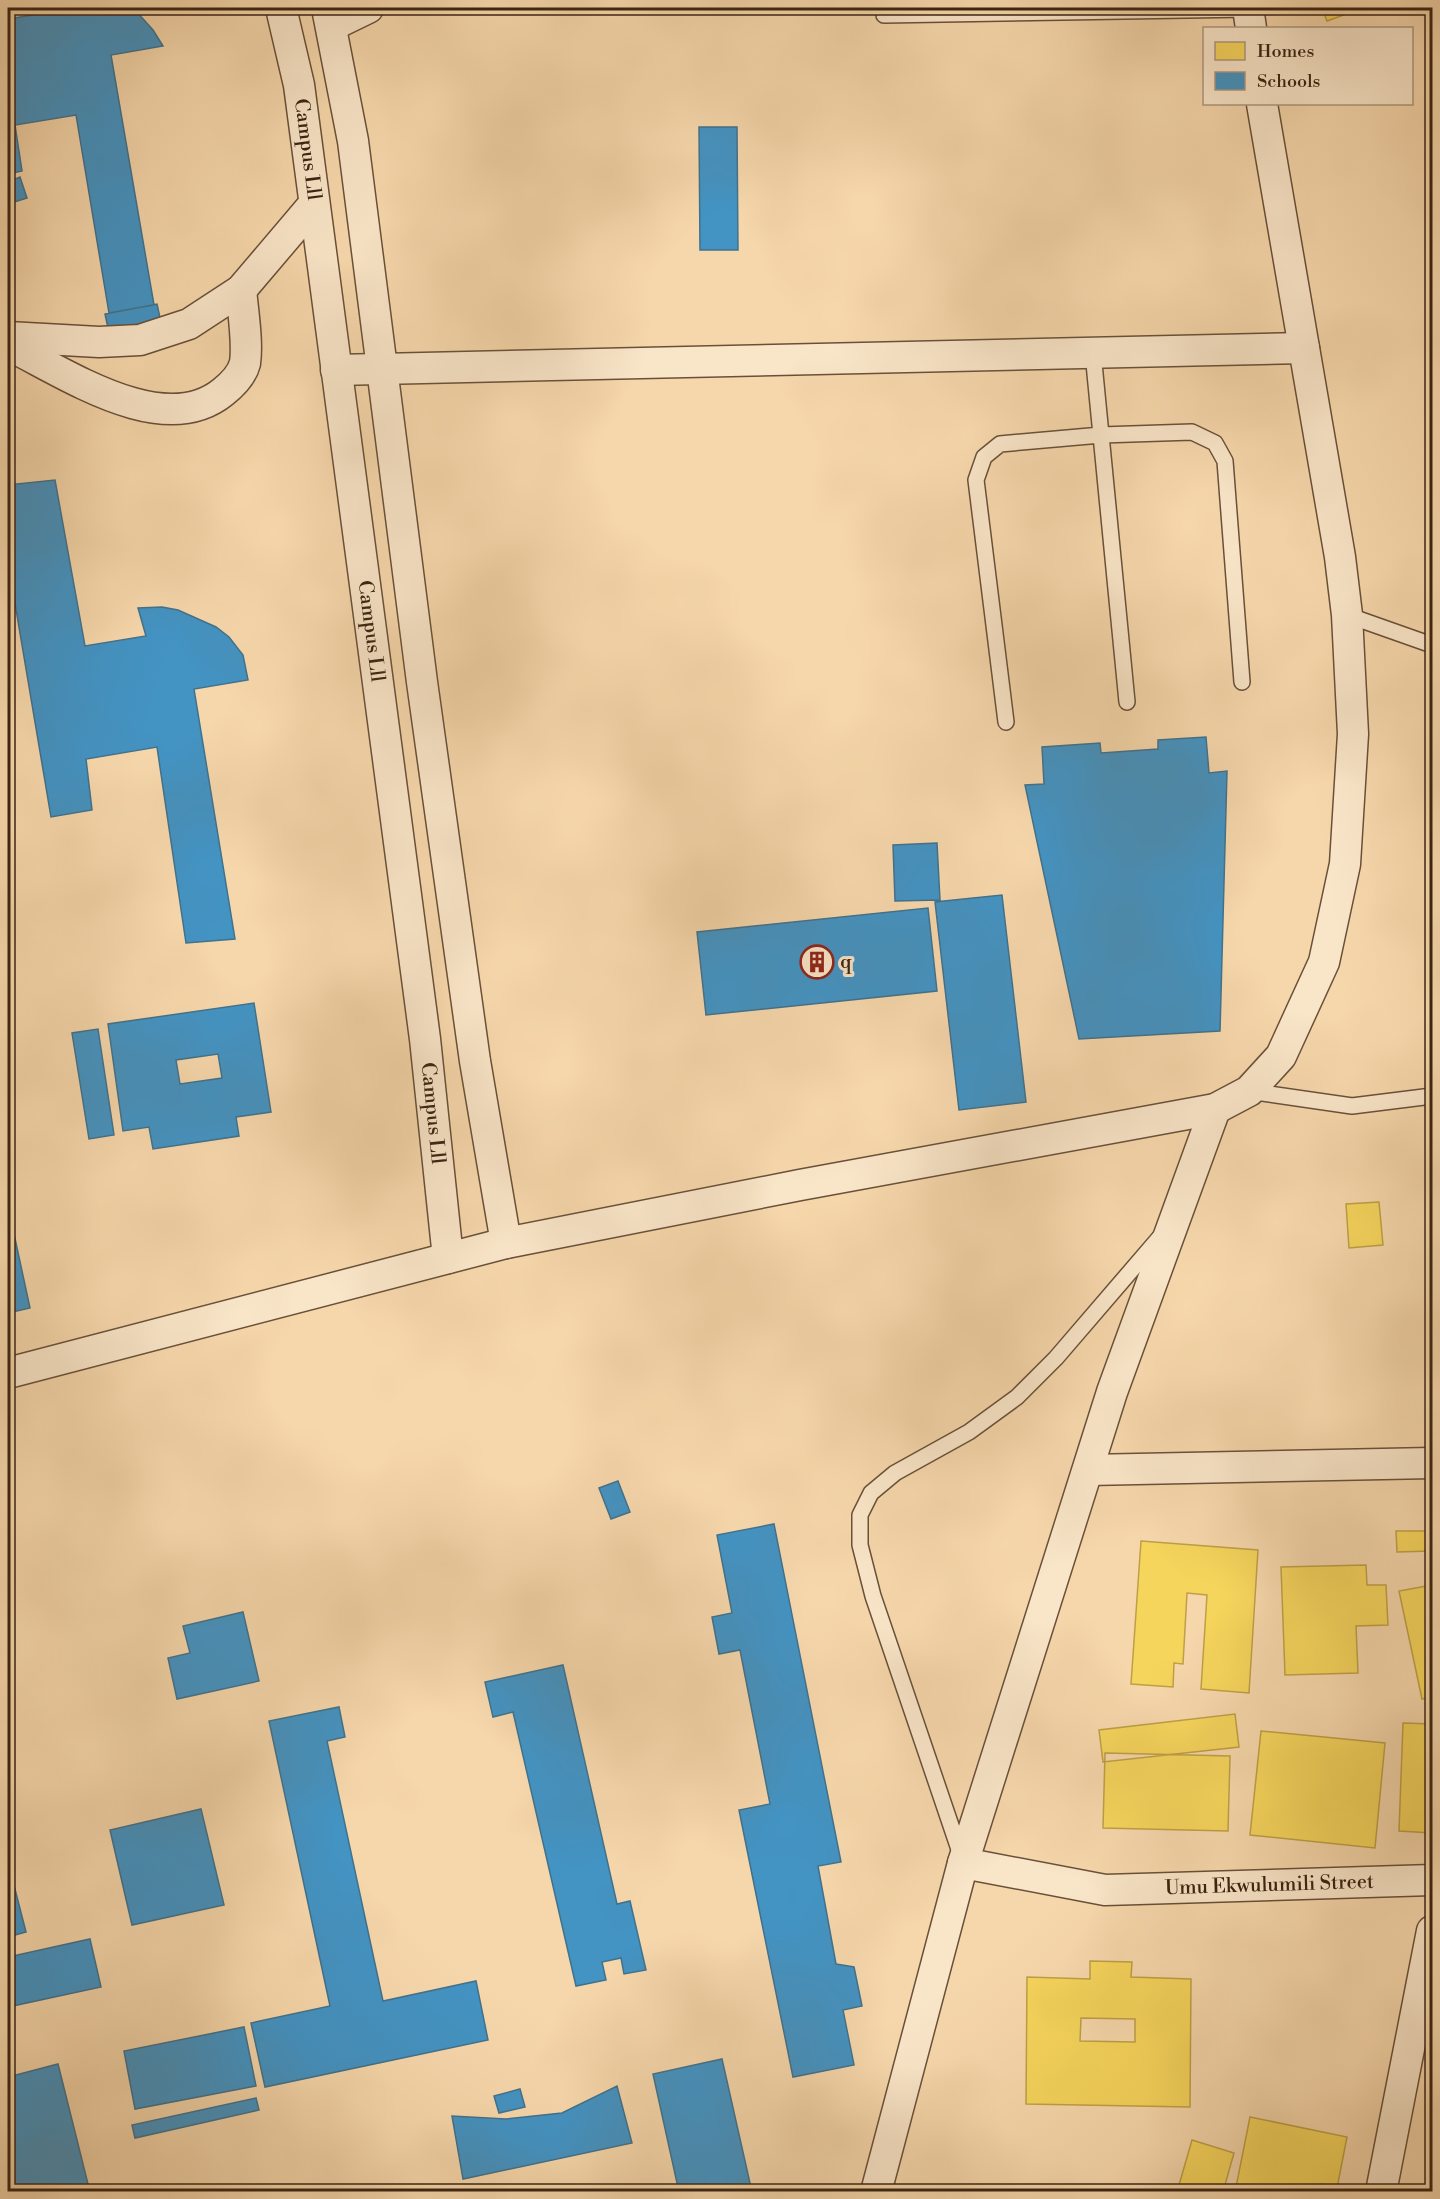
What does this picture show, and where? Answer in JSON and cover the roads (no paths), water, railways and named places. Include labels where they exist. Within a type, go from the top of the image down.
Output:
[{"type":"street","name":"Campus Lll","points":[[280,8],[299,85],[425,1040],[448,1258]]},
{"type":"street","points":[[368,8],[329,17],[353,141],[422,682],[475,1061],[506,1243]]},
{"type":"street","points":[[8,1373],[506,1243],[800,1185],[1215,1109],[1249,1091],[1281,1056],[1324,962],[1346,864],[1353,734],[1347,615],[1340,557],[1262,105]]},
{"type":"street","points":[[8,337],[99,342],[140,340],[189,324],[241,290],[314,204]]},
{"type":"street","points":[[8,345],[46,363],[93,390],[114,398],[138,405],[166,408],[193,407],[211,402],[232,385],[244,364],[241,290]]},
{"type":"street","points":[[336,370],[1304,348]]},
{"type":"street","points":[[876,2192],[963,1863],[1112,1392],[1215,1109]]},
{"type":"street","points":[[1088,1470],[1432,1463]]},
{"type":"street","name":"Umu Ekwulumili Street","points":[[963,1863],[1105,1890],[1432,1880]]},
{"type":"street","points":[[1381,2192],[1432,1931]]},
{"type":"lane","points":[[884,15],[1249,15]]},
{"type":"lane","points":[[1093,353],[1127,702]]},
{"type":"lane","points":[[1006,722],[976,480],[984,457],[1000,444],[1101,435],[1192,432],[1215,443],[1225,461],[1242,682]]},
{"type":"lane","points":[[1347,615],[1432,645]]},
{"type":"lane","points":[[1249,1091],[1352,1106],[1432,1096]]},
{"type":"lane","points":[[963,1863],[873,1596],[860,1545],[860,1515],[871,1493],[895,1473],[969,1432],[1017,1397],[1056,1358],[1175,1219]]},
{"type":"place","name":"q","points":[[817,962]]}]
